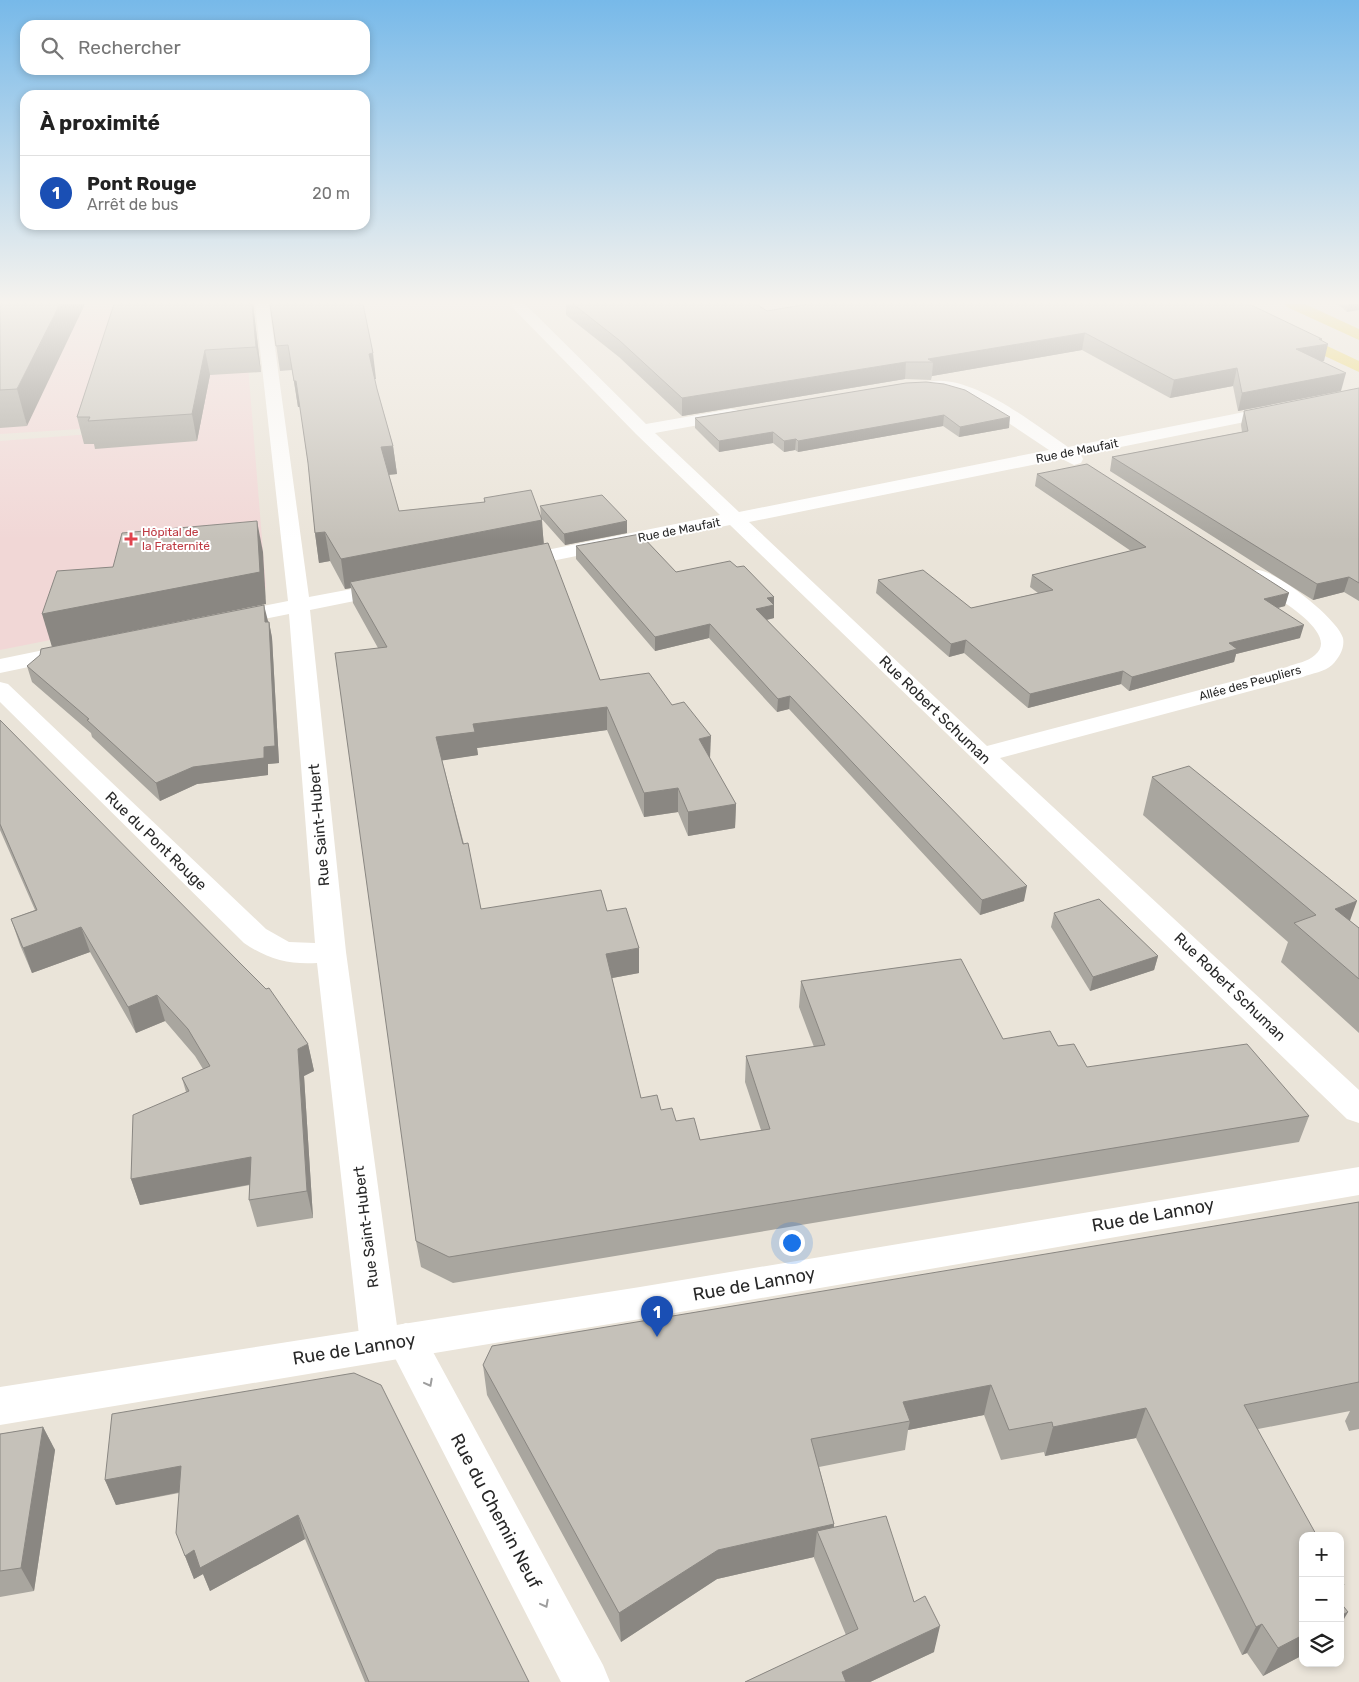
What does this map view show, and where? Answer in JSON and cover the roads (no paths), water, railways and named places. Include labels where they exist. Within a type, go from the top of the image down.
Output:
[{"type":"street","name":"Rue Saint-Hubert","points":[[272,382],[299,605],[331,952],[393,1342]]},
{"type":"street","name":"Rue Robert Schuman","points":[[594,382],[982,755],[1359,1110]]},
{"type":"street","points":[[917,384],[954,388],[983,398],[1089,469]]},
{"type":"street","name":"Rue de Maufait","points":[[497,566],[1292,407]]},
{"type":"street","points":[[642,430],[748,411]]},
{"type":"street","name":"Allée des Peupliers","points":[[982,755],[1295,672],[1324,659],[1332,651],[1334,643],[1334,635],[1325,623],[1313,612],[1238,564]]},
{"type":"street","points":[[214,622],[411,583]]},
{"type":"street","points":[[0,666],[97,646]]},
{"type":"street","name":"Rue du Pont Rouge","points":[[0,689],[255,936],[273,949],[283,952],[304,954],[331,952]]},
{"type":"street","name":"Rue de Lannoy","points":[[0,1406],[640,1303],[1359,1181]]},
{"type":"street","name":"Rue du Chemin Neuf","points":[[393,1342],[586,1682]]},
{"type":"place","name":"Hôpital de la Fraternité","points":[[131,539]]},
{"type":"place","name":"Pont Rouge","points":[[657,1337]]}]
